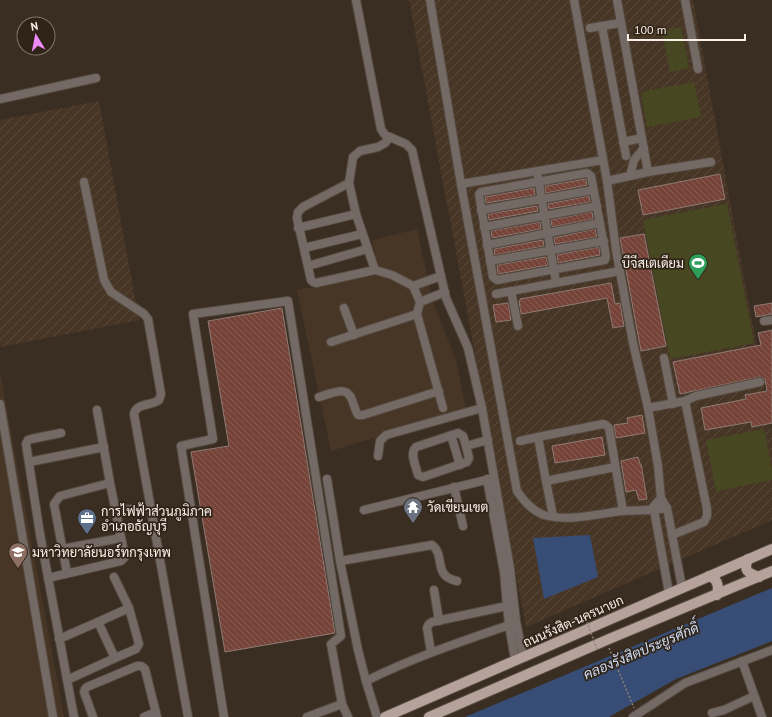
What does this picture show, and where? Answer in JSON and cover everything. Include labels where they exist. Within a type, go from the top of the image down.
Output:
[{"type":"main road","name":"ถนนรังสิต-นครนายก","points":[[385,717],[772,549]]},
{"type":"main road","points":[[748,559],[745,565],[746,569],[750,574],[759,577]]},
{"type":"main road","points":[[429,717],[772,572]]},
{"type":"main road","points":[[709,576],[717,582],[718,588],[716,595]]},
{"type":"street","points":[[356,0],[378,122],[385,134],[406,144],[412,150],[446,298],[468,348],[488,440],[491,478],[504,572],[509,625],[519,658]]},
{"type":"street","points":[[430,0],[461,184],[517,491],[522,499],[529,505],[543,514],[553,516],[584,516],[623,511],[667,508]]},
{"type":"street","points":[[574,0],[607,181],[620,271],[648,408],[658,466],[660,498],[667,508],[682,587]]},
{"type":"street","points":[[617,0],[648,172]]},
{"type":"street","points":[[685,0],[698,68]]},
{"type":"street","points":[[590,28],[620,22]]},
{"type":"street","points":[[602,26],[626,156]]},
{"type":"street","points":[[0,99],[96,78]]},
{"type":"street","points":[[374,270],[356,214],[349,183],[353,157],[360,151],[378,147],[385,143],[390,137]]},
{"type":"street","points":[[623,142],[642,138]]},
{"type":"street","points":[[630,176],[634,160],[644,148]]},
{"type":"street","points":[[461,184],[603,160]]},
{"type":"street","points":[[607,181],[648,172],[711,162]]},
{"type":"street","points":[[579,165],[581,174]]},
{"type":"street","points":[[537,172],[556,282]]},
{"type":"street","points":[[581,174],[589,174],[604,241],[606,256],[605,260],[497,280],[493,277],[479,194],[481,192],[496,189],[581,174]]},
{"type":"street","points":[[494,179],[496,189]]},
{"type":"street","points":[[84,182],[104,280],[111,292],[144,314],[148,319],[160,394],[159,400],[155,404],[138,407],[134,414],[188,717]]},
{"type":"street","points":[[349,183],[303,207],[298,212],[298,228],[311,280],[312,282],[316,283],[374,270],[392,275],[413,286],[420,302],[417,314],[443,408]]},
{"type":"street","points":[[481,210],[593,190]]},
{"type":"street","points":[[484,227],[596,206]]},
{"type":"street","points":[[298,228],[356,214]]},
{"type":"street","points":[[487,245],[600,224]]},
{"type":"street","points":[[304,248],[362,234]]},
{"type":"street","points":[[490,261],[604,241]]},
{"type":"street","points":[[308,266],[367,249]]},
{"type":"street","points":[[496,294],[620,271]]},
{"type":"street","points":[[413,286],[441,276]]},
{"type":"street","points":[[511,291],[518,326]]},
{"type":"street","points":[[420,302],[445,292]]},
{"type":"street","points":[[224,717],[181,446],[213,439],[193,314],[288,301],[341,636],[331,644],[342,704],[348,717]]},
{"type":"street","points":[[344,308],[354,335]]},
{"type":"street","points":[[330,342],[417,314]]},
{"type":"street","points":[[664,358],[673,404]]},
{"type":"street","points":[[648,408],[685,402],[696,396],[760,382]]},
{"type":"street","points":[[319,397],[342,390],[347,391],[350,394],[358,415],[363,415],[439,391]]},
{"type":"street","points":[[672,535],[704,522],[707,516],[707,509],[685,402]]},
{"type":"street","points":[[0,404],[53,717]]},
{"type":"street","points":[[378,456],[380,441],[386,435],[482,408]]},
{"type":"street","points":[[48,578],[121,561],[125,557],[97,410]]},
{"type":"street","points":[[520,441],[603,424],[606,425],[609,428],[623,511]]},
{"type":"street","points":[[61,433],[28,440],[26,444],[40,534],[74,717]]},
{"type":"street","points":[[458,433],[462,434],[466,446],[469,461],[423,476],[418,475],[412,454],[413,449],[416,447],[432,440],[458,433]]},
{"type":"street","points":[[451,435],[460,464]]},
{"type":"street","points":[[538,438],[553,516]]},
{"type":"street","points":[[466,446],[488,440]]},
{"type":"street","points":[[29,462],[104,447]]},
{"type":"street","points":[[546,481],[615,467]]},
{"type":"street","points":[[364,510],[491,478]]},
{"type":"street","points":[[491,478],[510,568],[519,658]]},
{"type":"street","points":[[327,479],[340,561],[358,650],[366,681],[378,717]]},
{"type":"street","points":[[67,573],[54,504],[60,496],[110,483]]},
{"type":"street","points":[[454,487],[463,526]]},
{"type":"street","points":[[660,498],[653,507],[669,593]]},
{"type":"street","points":[[116,511],[132,509]]},
{"type":"street","points":[[62,549],[121,538]]},
{"type":"street","points":[[340,561],[432,545],[435,548],[446,577],[457,581]]},
{"type":"street","points":[[67,680],[138,647],[139,644],[129,608],[114,577]]},
{"type":"street","points":[[434,590],[439,621]]},
{"type":"street","points":[[431,652],[427,628],[429,624],[507,606]]},
{"type":"street","points":[[59,639],[129,608]]},
{"type":"street","points":[[98,622],[115,658]]},
{"type":"street","points":[[366,681],[431,652],[509,625]]},
{"type":"street","points":[[633,717],[685,683],[772,650]]},
{"type":"street","points":[[742,661],[762,717]]},
{"type":"street","points":[[94,717],[84,689],[137,666],[141,666],[144,669],[156,714],[144,717]]},
{"type":"street","points":[[712,713],[731,707],[754,696]]},
{"type":"street","points":[[307,717],[342,704]]},
{"type":"path","points":[[576,634],[571,620],[584,614],[597,649]]},
{"type":"path","points":[[610,650],[634,708]]},
{"type":"shaded area","points":[[409,0],[693,0],[772,431],[772,520],[526,627]]},
{"type":"shaded area","points":[[681,27],[689,68],[670,72],[662,31]]},
{"type":"shaded area","points":[[694,82],[701,117],[647,127],[641,92]]},
{"type":"shaded area","points":[[99,101],[139,320],[0,347],[0,120]]},
{"type":"shaded area","points":[[727,204],[754,343],[670,359],[643,220]]},
{"type":"shaded area","points":[[417,229],[433,302],[456,360],[466,410],[331,451],[297,290],[380,275],[372,240]]},
{"type":"shaded area","name":"มหาวิทยาลัยนอร์ทกรุงเทพ","points":[[0,372],[9,421],[64,717],[0,717]]},
{"type":"shaded area","points":[[764,429],[772,469],[772,480],[716,491],[706,440]]},
{"type":"water","points":[[590,535],[598,577],[544,599],[533,538]]},
{"type":"water","name":"คลองรังสิตประยูรศักดิ์","points":[[772,588],[772,641],[676,679],[609,717],[465,717]]},
{"type":"building","points":[[720,174],[725,199],[643,215],[638,190]]},
{"type":"building","points":[[586,179],[587,185],[546,193],[545,186]]},
{"type":"building","points":[[534,188],[535,195],[486,203],[485,197]]},
{"type":"building","points":[[589,196],[590,202],[549,209],[548,204]]},
{"type":"building","points":[[537,206],[538,211],[489,220],[488,214]]},
{"type":"building","points":[[592,212],[593,219],[552,227],[551,220]]},
{"type":"building","points":[[540,222],[541,229],[492,238],[491,231]]},
{"type":"building","points":[[595,229],[597,237],[555,244],[554,238]]},
{"type":"building","points":[[644,234],[666,346],[641,351],[620,238]]},
{"type":"building","points":[[543,240],[544,246],[495,255],[494,249]]},
{"type":"building","points":[[599,247],[600,255],[558,263],[557,255]]},
{"type":"building","points":[[546,257],[548,265],[498,274],[497,265]]},
{"type":"building","points":[[611,283],[615,304],[620,303],[624,326],[613,328],[607,298],[521,314],[520,299]]},
{"type":"building","points":[[508,303],[511,320],[496,322],[493,305]]},
{"type":"building","points":[[772,303],[772,314],[756,317],[754,306]]},
{"type":"building","points":[[282,308],[335,633],[225,652],[191,452],[229,446],[208,321]]},
{"type":"building","points":[[772,330],[772,423],[752,427],[751,422],[705,430],[701,408],[746,399],[745,395],[767,391],[765,379],[759,377],[680,394],[673,362],[761,345],[758,333]]},
{"type":"building","points":[[642,415],[645,433],[616,438],[614,425],[628,423],[627,418]]},
{"type":"building","points":[[602,437],[605,455],[555,463],[552,446]]},
{"type":"building","points":[[638,457],[641,464],[647,499],[639,500],[636,490],[626,492],[621,461]]},
{"type":"place","name":"บีจีสเตเดียม","points":[[698,280]]},
{"type":"place","name":"วัดเขียนเขต","points":[[413,524]]},
{"type":"place","name":"การไฟฟ้าส่วนภูมิภาค อำเภอธัญบุรี","points":[[87,535]]},
{"type":"place","name":"มหาวิทยาลัยนอร์ทกรุงเทพ","points":[[18,569]]}]
